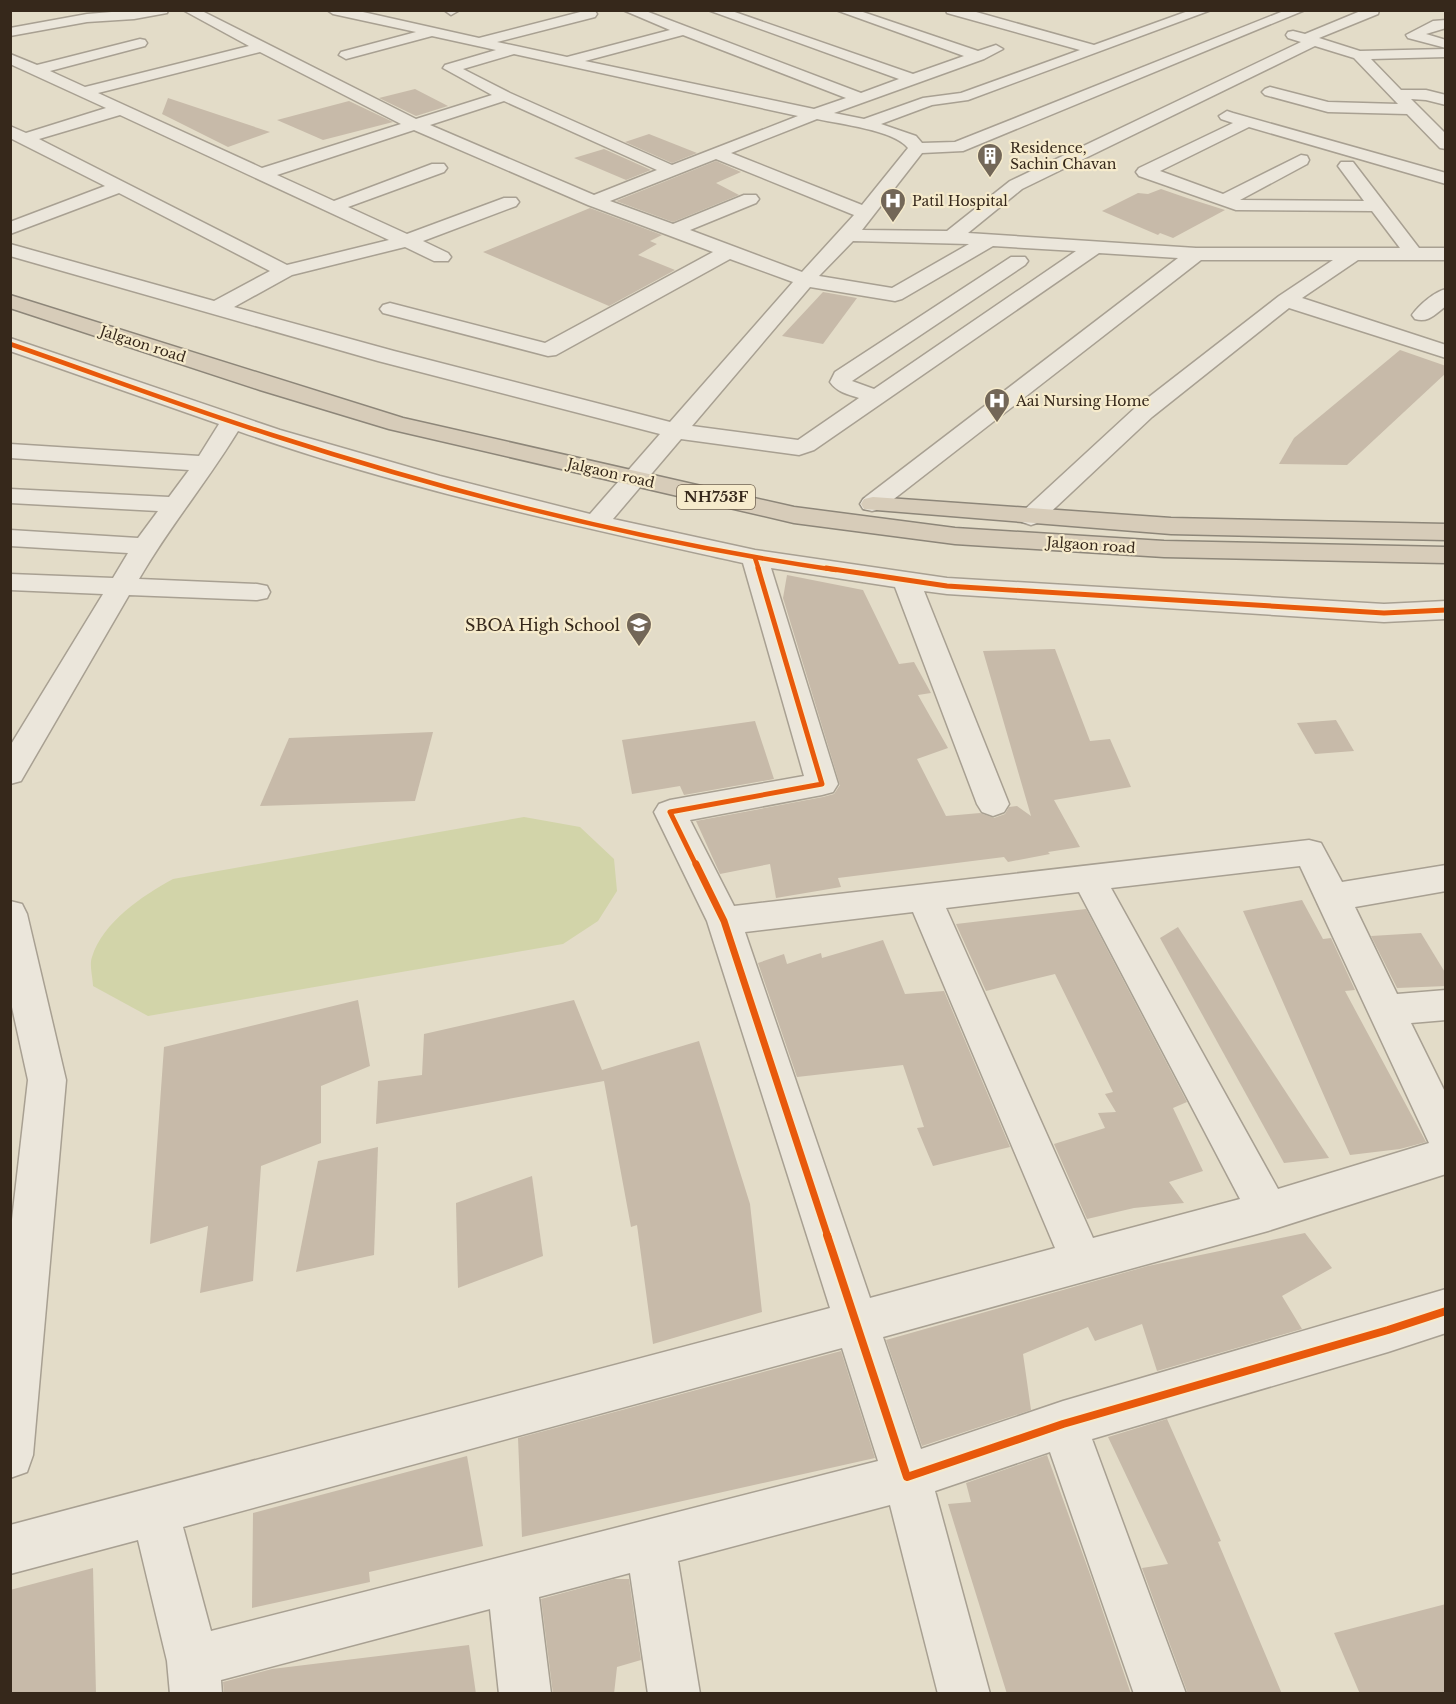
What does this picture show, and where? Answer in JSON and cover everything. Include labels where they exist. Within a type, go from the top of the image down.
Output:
[{"type":"highway","name":"Jalgaon road","points":[[10,280],[216,347],[397,401]]},
{"type":"highway","name":"Jalgaon road","points":[[10,300],[268,385],[397,424],[642,470],[872,504],[1031,517],[1171,526],[1446,532]]},
{"type":"highway","name":"Jalgaon road","points":[[431,409],[794,515],[955,536],[1164,549],[1446,555]]},
{"type":"street","points":[[10,32],[87,18],[126,16],[162,10]]},
{"type":"street","points":[[189,10],[413,124],[594,201],[805,280],[895,295],[989,240]]},
{"type":"street","points":[[333,10],[398,25],[442,18],[472,25]]},
{"type":"street","points":[[628,10],[862,99]]},
{"type":"street","points":[[714,10],[914,79]]},
{"type":"street","points":[[842,10],[979,56]]},
{"type":"street","points":[[952,10],[1096,50]]},
{"type":"street","points":[[596,523],[805,280],[848,235],[917,148],[957,147],[1299,10]]},
{"type":"street","points":[[983,19],[1008,11]]},
{"type":"street","points":[[865,124],[929,101],[963,97],[1200,11],[1359,55],[1446,53]]},
{"type":"street","points":[[951,237],[1016,184],[1185,104],[1372,11]]},
{"type":"street","points":[[478,43],[590,14]]},
{"type":"street","points":[[442,18],[478,43],[865,124],[898,134],[910,140],[917,148]]},
{"type":"street","points":[[346,55],[442,18]]},
{"type":"street","points":[[1446,24],[1438,24],[1413,35],[1446,44]]},
{"type":"street","points":[[565,62],[683,31]]},
{"type":"street","points":[[1067,42],[1088,34]]},
{"type":"street","points":[[36,70],[140,43]]},
{"type":"street","points":[[553,44],[450,68],[505,96],[672,171]]},
{"type":"street","points":[[82,92],[262,47]]},
{"type":"street","points":[[594,201],[814,115],[996,49]]},
{"type":"street","points":[[1396,54],[1446,67]]},
{"type":"street","points":[[1359,55],[1446,144]]},
{"type":"street","points":[[10,58],[441,257]]},
{"type":"street","points":[[1270,92],[1328,107],[1412,109]]},
{"type":"street","points":[[1397,94],[1426,94],[1446,100]]},
{"type":"street","points":[[261,174],[505,96]]},
{"type":"street","points":[[1185,104],[1446,179]]},
{"type":"street","points":[[18,135],[121,109]]},
{"type":"street","points":[[1247,122],[1146,172],[1241,206],[1375,206]]},
{"type":"street","points":[[18,135],[285,271]]},
{"type":"street","points":[[716,153],[865,213]]},
{"type":"street","points":[[1224,201],[1301,160]]},
{"type":"street","points":[[1347,166],[1375,206],[1414,254]]},
{"type":"street","points":[[333,207],[438,168]]},
{"type":"street","points":[[10,229],[119,187]]},
{"type":"street","points":[[672,231],[750,198]]},
{"type":"street","points":[[217,308],[285,271],[407,241],[510,202]]},
{"type":"street","points":[[10,208],[31,221]]},
{"type":"street","points":[[848,235],[951,237],[1196,254],[1446,254]]},
{"type":"street","points":[[10,250],[404,361],[676,431],[799,448],[1095,247]]},
{"type":"street","points":[[390,309],[548,350],[728,252]]},
{"type":"street","points":[[872,504],[1196,254]]},
{"type":"street","points":[[1031,517],[1144,412],[1286,300],[1354,254]]},
{"type":"street","points":[[876,397],[845,386],[841,382],[843,377],[1018,261]]},
{"type":"street","points":[[1422,315],[1446,295]]},
{"type":"street","points":[[1286,300],[1446,352]]},
{"type":"street","points":[[16,351],[232,422],[431,481],[596,523],[755,558],[946,586],[1384,613],[1446,610]]},
{"type":"street","points":[[15,756],[145,546],[206,464],[232,422]]},
{"type":"street","points":[[10,450],[206,464]]},
{"type":"street","points":[[10,496],[176,505]]},
{"type":"street","points":[[10,538],[145,546]]},
{"type":"street","points":[[755,558],[822,784],[670,812],[724,921],[907,1477],[964,1694]]},
{"type":"street","points":[[906,580],[993,804]]},
{"type":"street","points":[[10,582],[257,592]]},
{"type":"street","points":[[724,921],[1309,852],[1333,897],[1446,1136]]},
{"type":"street","points":[[1088,878],[1268,1211]]},
{"type":"street","points":[[1333,897],[1446,878]]},
{"type":"street","points":[[924,898],[1082,1262]]},
{"type":"street","points":[[10,914],[23,1026],[47,1080],[10,1455]]},
{"type":"street","points":[[1387,1010],[1446,1005]]},
{"type":"street","points":[[10,1550],[1268,1211],[1446,1156]]},
{"type":"street","points":[[155,1511],[194,1677],[512,1578],[907,1477],[1064,1424],[1446,1311]]},
{"type":"street","points":[[1064,1424],[1160,1694]]},
{"type":"street","points":[[650,1542],[674,1694]]},
{"type":"street","points":[[512,1578],[525,1694]]},
{"type":"green space","points":[[524,817],[580,827],[614,859],[617,891],[598,921],[563,944],[148,1016],[93,986],[91,960],[105,932],[125,911],[173,879]]},
{"type":"building","points":[[415,89],[448,106],[416,116],[379,98]]},
{"type":"building","points":[[168,98],[270,132],[228,147],[162,114]]},
{"type":"building","points":[[349,101],[393,122],[323,140],[277,120]]},
{"type":"building","points":[[649,134],[697,153],[672,163],[625,142]]},
{"type":"building","points":[[604,149],[651,170],[626,180],[574,158]]},
{"type":"building","points":[[716,161],[741,172],[716,183],[739,195],[673,222],[616,201]]},
{"type":"building","points":[[1161,189],[1225,210],[1173,238],[1160,233],[1158,235],[1102,211],[1138,193],[1148,194]]},
{"type":"building","points":[[590,208],[662,235],[650,241],[657,244],[638,255],[675,270],[609,306],[483,252]]},
{"type":"building","points":[[823,292],[857,298],[823,344],[782,336]]},
{"type":"building","points":[[1400,350],[1446,366],[1446,373],[1347,465],[1279,464],[1294,438]]},
{"type":"building","points":[[787,575],[863,590],[899,664],[914,662],[931,693],[918,695],[948,748],[917,759],[946,816],[980,813],[994,818],[1005,814],[1009,807],[1017,806],[1031,816],[983,651],[1055,649],[1090,741],[1110,739],[1131,787],[1054,800],[1080,847],[1048,852],[1050,854],[1008,862],[1004,857],[838,878],[841,887],[776,898],[770,864],[720,874],[696,821],[823,797],[834,794],[840,785],[783,598]]},
{"type":"building","points":[[1336,720],[1354,751],[1315,754],[1297,723]]},
{"type":"building","points":[[755,721],[774,779],[684,795],[680,786],[632,794],[622,740]]},
{"type":"building","points":[[433,732],[415,801],[260,806],[289,738]]},
{"type":"building","points":[[1302,900],[1323,939],[1331,938],[1355,990],[1345,991],[1426,1142],[1400,1149],[1350,1155],[1243,911]]},
{"type":"building","points":[[1086,909],[1187,1102],[1173,1108],[1203,1171],[1169,1182],[1184,1203],[1134,1208],[1087,1219],[1054,1144],[1105,1128],[1098,1113],[1116,1112],[1105,1094],[1113,1092],[1055,974],[986,991],[956,924]]},
{"type":"building","points":[[1178,927],[1329,1158],[1284,1163],[1160,938]]},
{"type":"building","points":[[1421,933],[1446,974],[1446,986],[1397,988],[1371,936]]},
{"type":"building","points":[[883,940],[905,994],[944,991],[1010,1147],[933,1166],[917,1128],[924,1127],[903,1065],[797,1077],[758,963],[784,954],[787,964],[821,953],[822,958]]},
{"type":"building","points":[[358,1000],[370,1066],[321,1086],[321,1143],[261,1166],[253,1281],[200,1293],[208,1226],[150,1244],[164,1047]]},
{"type":"building","points":[[574,1000],[602,1070],[699,1041],[750,1204],[762,1312],[653,1344],[637,1225],[631,1227],[604,1081],[376,1124],[378,1081],[422,1075],[424,1034]]},
{"type":"building","points":[[378,1147],[374,1255],[296,1272],[318,1161]]},
{"type":"building","points":[[532,1176],[543,1256],[458,1288],[456,1203]]},
{"type":"building","points":[[1305,1233],[1332,1268],[1282,1296],[1302,1329],[1157,1371],[1142,1324],[1095,1341],[1088,1327],[1023,1354],[1031,1410],[922,1446],[886,1340],[1148,1266]]},
{"type":"building","points":[[841,1351],[875,1458],[522,1537],[518,1438]]},
{"type":"building","points":[[1167,1419],[1221,1541],[1218,1542],[1282,1694],[1188,1694],[1142,1568],[1168,1564],[1108,1437]]},
{"type":"building","points":[[1047,1455],[1131,1694],[1007,1694],[948,1504],[971,1502],[966,1483]]},
{"type":"building","points":[[467,1456],[483,1546],[369,1572],[370,1582],[252,1608],[253,1513]]},
{"type":"building","points":[[93,1568],[96,1694],[10,1694],[10,1590]]},
{"type":"building","points":[[614,1579],[629,1579],[641,1660],[617,1667],[614,1694],[553,1694],[541,1599]]},
{"type":"building","points":[[1446,1604],[1446,1694],[1360,1694],[1334,1633]]},
{"type":"building","points":[[469,1645],[476,1694],[224,1694],[223,1682],[272,1669]]},
{"type":"cycle path","points":[[10,344],[272,435],[431,481],[544,511],[755,558],[947,586],[1384,613],[1446,610]]},
{"type":"cycle path","points":[[755,558],[822,784],[670,812],[724,921],[907,1477],[1063,1424],[1388,1330],[1446,1311]]},
{"type":"place","name":"Residence, Sachin Chavan","points":[[990,179]]},
{"type":"place","name":"Patil Hospital","points":[[893,224]]},
{"type":"place","name":"Aai Nursing Home","points":[[997,424]]},
{"type":"place","name":"SBOA High School","points":[[639,648]]}]
